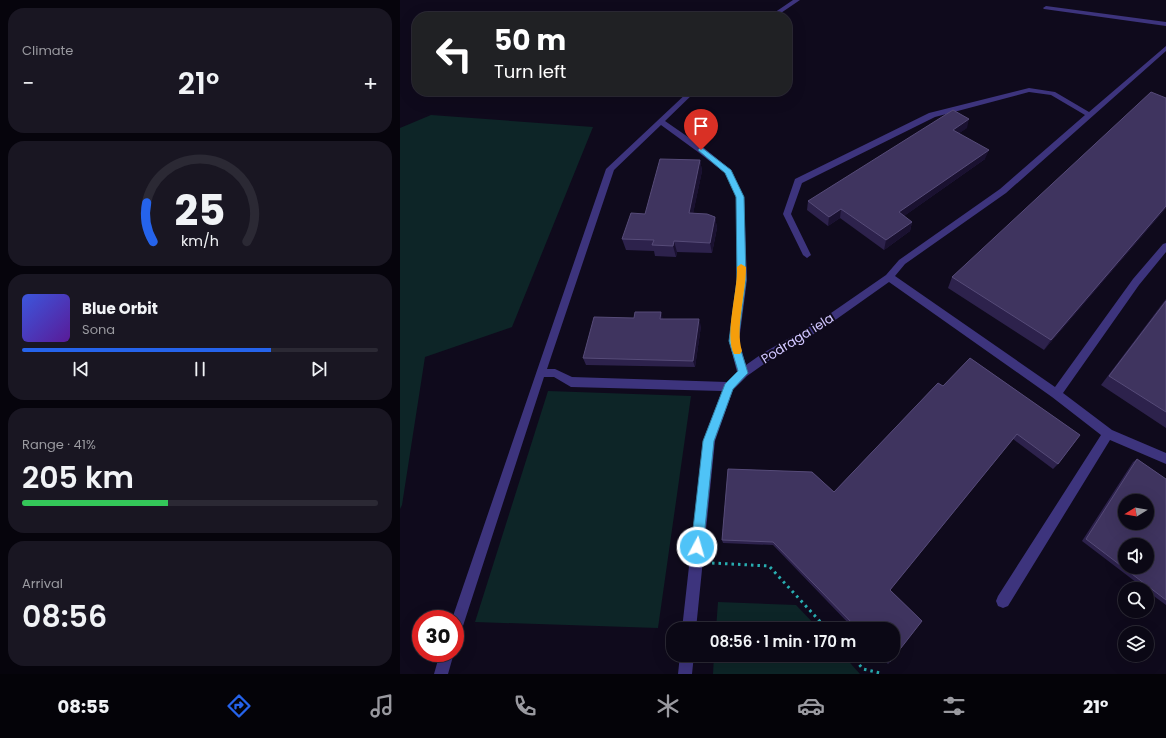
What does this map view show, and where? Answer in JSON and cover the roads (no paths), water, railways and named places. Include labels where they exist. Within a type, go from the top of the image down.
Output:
[{"type":"street","points":[[779,12],[797,0]]},
{"type":"street","points":[[1046,8],[1166,24]]},
{"type":"street","name":"Podraga iela","points":[[690,622],[709,441],[729,387],[743,373],[767,356],[821,325],[889,277],[902,262],[1003,191],[1166,48]]},
{"type":"street","points":[[807,255],[787,214],[798,182],[932,115],[1029,90],[1052,93],[1090,115]]},
{"type":"street","points":[[461,610],[540,373],[610,170],[688,96]]},
{"type":"street","points":[[662,122],[701,150],[728,172],[740,197],[742,280],[734,341],[743,373]]},
{"type":"street","points":[[1056,394],[1136,282],[1166,246]]},
{"type":"street","points":[[889,277],[1056,394],[1108,434],[1166,459]]},
{"type":"street","points":[[540,373],[554,373],[571,382],[729,387]]},
{"type":"street","points":[[1003,601],[1108,434]]},
{"type":"street","points":[[441,674],[444,662]]},
{"type":"street","points":[[685,674],[686,662]]}]
